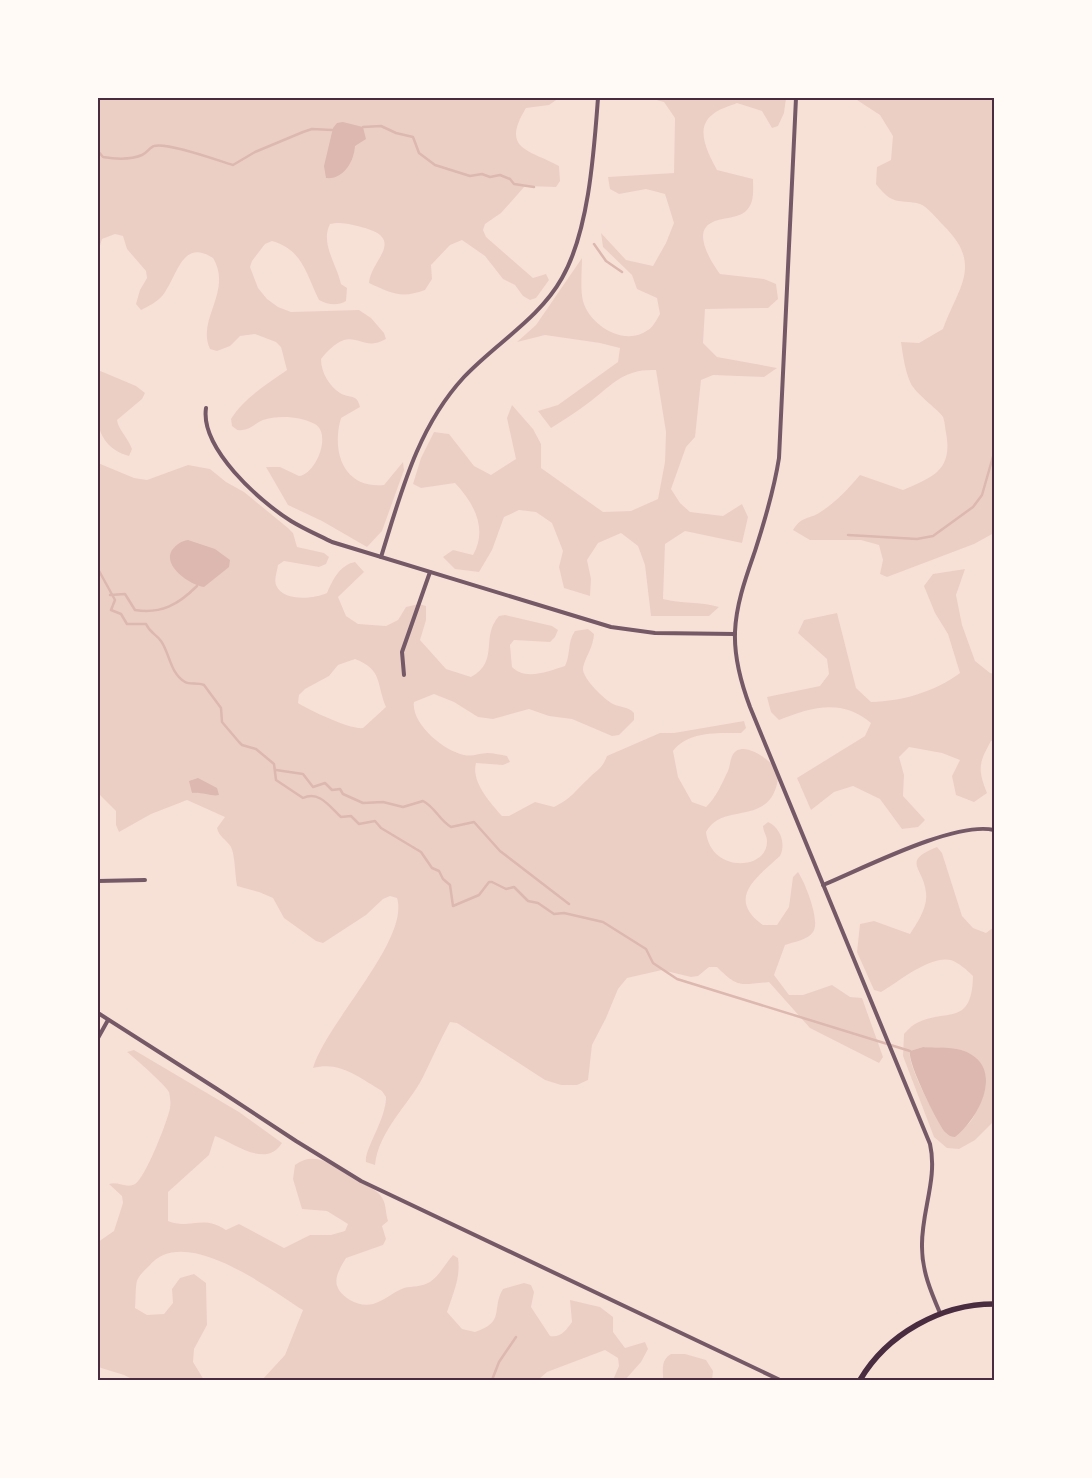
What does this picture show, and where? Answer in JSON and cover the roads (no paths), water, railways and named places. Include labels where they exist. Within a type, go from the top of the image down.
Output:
[{"type":"main road","points":[[860,1380],[890,1344],[905,1333],[940,1314],[971,1306],[994,1304]]},
{"type":"street","points":[[381,557],[414,454],[436,412],[470,372],[545,302],[563,277],[574,254],[581,230],[598,98]]},
{"type":"street","points":[[796,98],[779,458],[771,499],[740,599],[735,634],[738,667],[743,688],[930,1144],[932,1180],[923,1230],[922,1260],[928,1285],[940,1314]]},
{"type":"street","points":[[206,408],[206,424],[218,449],[232,469],[269,505],[309,531],[332,542],[632,632],[735,634]]},
{"type":"street","points":[[404,675],[402,652],[430,572]]},
{"type":"street","points":[[823,885],[949,833],[975,828],[994,830]]},
{"type":"street","points":[[98,881],[145,880]]},
{"type":"street","points":[[98,1013],[353,1176],[418,1209],[780,1380]]},
{"type":"street","points":[[98,1038],[108,1020]]},
{"type":"waterway","points":[[363,127],[381,126],[396,133],[413,137],[419,153],[435,165],[470,176],[482,174],[490,177],[500,175],[510,179],[514,184],[534,187]]},
{"type":"waterway","points":[[98,151],[103,157],[117,159],[137,157],[154,146],[161,146],[181,149],[233,165],[255,152],[303,132],[312,129],[332,130]]},
{"type":"waterway","points":[[594,244],[606,261],[622,272]]},
{"type":"waterway","points":[[848,535],[917,539],[933,536],[973,507],[982,495],[994,453]]},
{"type":"waterway","points":[[98,569],[115,600],[111,610],[121,614],[127,624],[146,624],[161,641],[176,674],[187,683],[204,685],[221,708],[222,722],[239,742],[242,745],[256,749],[274,764],[276,780],[303,798],[309,796],[319,798],[341,817],[351,816],[359,824],[375,821],[381,828],[421,852],[432,868],[439,871],[443,879],[450,885],[453,906],[479,895],[489,882],[506,889],[514,887],[528,901],[538,903],[554,914],[564,913],[603,922],[646,949],[653,963],[677,979],[910,1051]]},
{"type":"waterway","points":[[110,595],[125,594],[135,610],[153,611],[169,607],[197,586]]},
{"type":"waterway","points":[[276,770],[303,774],[313,787],[325,783],[332,790],[340,789],[343,794],[363,803],[383,802],[403,807],[423,801],[451,827],[474,822],[500,851],[569,904]]},
{"type":"waterway","points":[[492,1380],[499,1362],[516,1337]]}]
